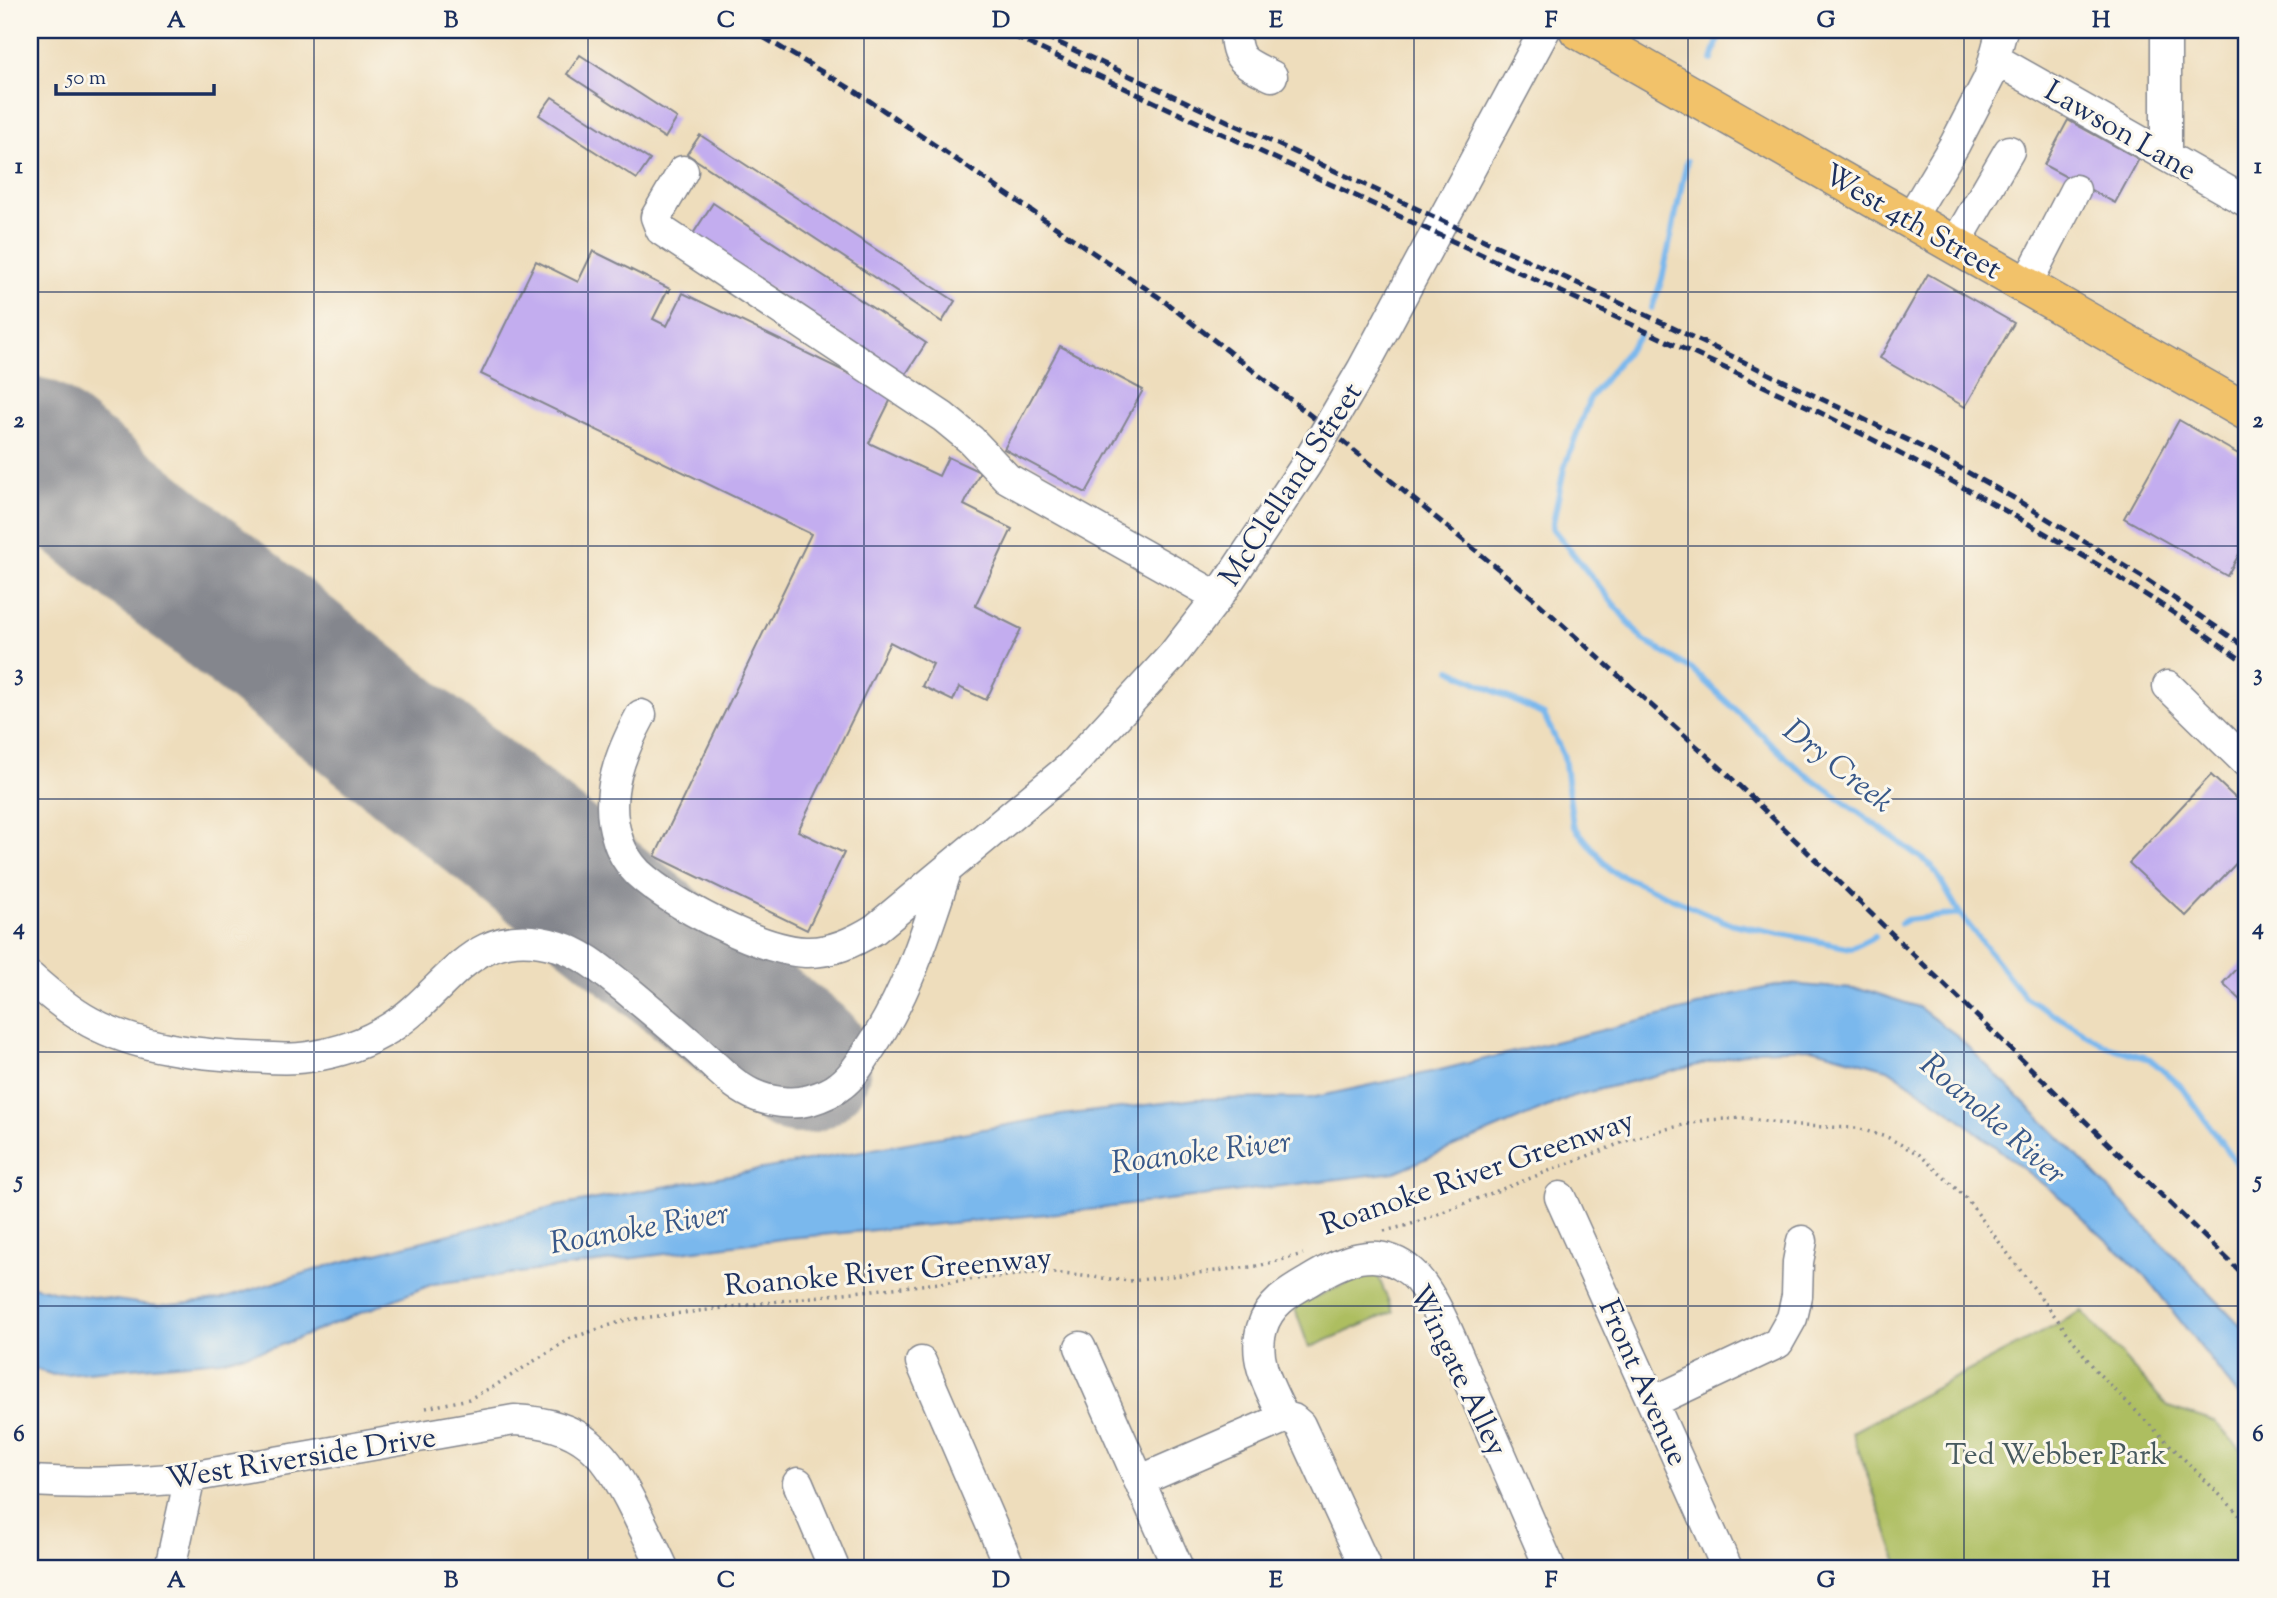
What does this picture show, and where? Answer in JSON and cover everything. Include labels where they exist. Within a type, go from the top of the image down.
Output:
[{"type":"main road","name":"West 4th Street","points":[[1594,34],[2247,412]]},
{"type":"street","points":[[1235,30],[1235,48],[1242,59],[1272,76]]},
{"type":"street","name":"McClelland Street","points":[[641,715],[619,765],[611,799],[611,812],[617,838],[627,858],[644,877],[686,906],[740,934],[772,946],[805,952],[830,950],[854,942],[875,929],[1070,768],[1172,656],[1218,597],[1306,465],[1362,370],[1545,30]]},
{"type":"street","points":[[1910,219],[1955,144],[1989,78],[2001,30]]},
{"type":"street","points":[[2166,30],[2166,156]]},
{"type":"street","name":"Lawson Lane","points":[[1995,59],[2247,202]]},
{"type":"street","points":[[1955,244],[2009,151]]},
{"type":"street","points":[[683,171],[656,217],[662,230],[943,417],[971,440],[1007,478],[1218,597]]},
{"type":"street","points":[[2026,285],[2075,190]]},
{"type":"street","points":[[2168,686],[2247,763]]},
{"type":"street","points":[[30,977],[62,1005],[92,1023],[124,1037],[158,1046],[217,1055],[305,1058],[337,1052],[367,1041],[390,1028],[411,1013],[470,957],[493,946],[513,941],[538,942],[577,953],[594,964],[669,1024],[735,1084],[753,1095],[774,1101],[808,1101],[842,1085],[878,1037],[902,993],[927,931],[946,872]]},
{"type":"street","name":"Front Avenue","points":[[1560,1197],[1727,1568]]},
{"type":"street","points":[[1653,1402],[1778,1343],[1792,1318],[1797,1296],[1802,1241]]},
{"type":"street","name":"Wingate Alley","points":[[1284,1418],[1261,1365],[1261,1330],[1268,1313],[1280,1299],[1347,1260],[1374,1257],[1399,1264],[1413,1273],[1445,1326],[1550,1568]]},
{"type":"street","points":[[1080,1347],[1178,1568]]},
{"type":"street","points":[[921,1362],[1010,1568]]},
{"type":"street","points":[[1139,1481],[1284,1418],[1293,1419],[1300,1425],[1366,1568]]},
{"type":"street","name":"West Riverside Drive","points":[[30,1481],[152,1482],[514,1420],[538,1421],[570,1432],[597,1450],[610,1465],[663,1568]]},
{"type":"street","points":[[170,1568],[190,1477]]},
{"type":"street","points":[[798,1483],[834,1568]]},
{"type":"path","name":"Roanoke River Greenway","points":[[1373,1235],[1409,1225],[1629,1140],[1706,1120],[1744,1118],[1797,1126],[1857,1128],[1889,1138],[1920,1155],[1966,1198],[2097,1372],[2247,1525]]},
{"type":"path","name":"Roanoke River Greenway","points":[[418,1409],[469,1399],[571,1338],[626,1320],[832,1294],[1044,1272],[1130,1281],[1258,1266],[1312,1252]]},
{"type":"green space","points":[[1376,1271],[1393,1312],[1309,1348],[1294,1306]]},
{"type":"green space","name":"Ted Webber Park","points":[[2082,1311],[2168,1407],[2215,1422],[2247,1456],[2247,1568],[1900,1568],[1852,1432]]},
{"type":"water","name":"Roanoke River","points":[[1786,984],[1866,990],[1918,1007],[1955,1034],[2064,1142],[2247,1332],[2247,1406],[2145,1276],[2062,1199],[1951,1112],[1888,1069],[1812,1048],[1758,1050],[1573,1096],[1395,1172],[1079,1211],[789,1238],[433,1284],[276,1347],[220,1360],[53,1375],[30,1367],[30,1285],[56,1292],[159,1306],[219,1300],[331,1265],[558,1206],[1062,1115],[1197,1099],[1311,1098],[1440,1070],[1688,1009],[1730,995]]},
{"type":"building","points":[[580,55],[677,118],[665,138],[567,74]]},
{"type":"building","points":[[552,97],[650,160],[637,179],[539,115]]},
{"type":"building","points":[[2068,120],[2139,159],[2115,203],[2044,165]]},
{"type":"building","points":[[700,135],[955,301],[942,322],[687,154]]},
{"type":"building","points":[[713,203],[926,343],[904,377],[691,237]]},
{"type":"building","points":[[593,251],[670,289],[653,319],[667,326],[683,293],[893,395],[869,443],[939,476],[948,457],[980,472],[964,505],[1012,529],[975,606],[1021,629],[986,700],[959,687],[953,701],[922,686],[933,664],[890,642],[798,831],[844,853],[807,930],[655,856],[811,534],[481,374],[536,261],[578,282]]},
{"type":"building","points":[[1928,274],[2014,323],[1965,407],[1880,358]]},
{"type":"building","points":[[1060,346],[1143,390],[1086,493],[1004,449]]},
{"type":"building","points":[[2179,420],[2247,459],[2247,540],[2227,576],[2124,518]]},
{"type":"building","points":[[2211,775],[2247,809],[2247,852],[2186,916],[2129,863]]},
{"type":"building","points":[[2247,957],[2247,1006],[2223,983]]},
{"type":"waterway","name":"Dry Creek","points":[[1712,60],[1721,30]]},
{"type":"waterway","name":"Dry Creek","points":[[1652,308],[1662,279],[1687,161]]},
{"type":"waterway","name":"Dry Creek","points":[[1640,335],[1590,398],[1564,468],[1552,528],[1642,639],[1694,671],[1796,767],[1932,866],[1960,914],[2025,997],[2106,1046],[2150,1059],[2182,1087],[2247,1179]]},
{"type":"waterway","points":[[1451,670],[1544,715],[1564,757],[1573,825],[1611,871],[1728,923],[1851,948],[1875,936]]},
{"type":"waterway","points":[[1901,923],[1906,920],[1960,914]]},
{"type":"runway","points":[[30,448],[800,1063]]},
{"type":"railway","points":[[751,30],[858,93],[1160,298],[1328,429],[1524,590],[1724,771],[2247,1278]]},
{"type":"railway","points":[[1000,30],[1817,411],[1928,468],[2037,529],[2144,594],[2247,664]]},
{"type":"railway","points":[[1031,30],[1648,316],[1924,448],[2012,497],[2147,580],[2247,648]]}]
